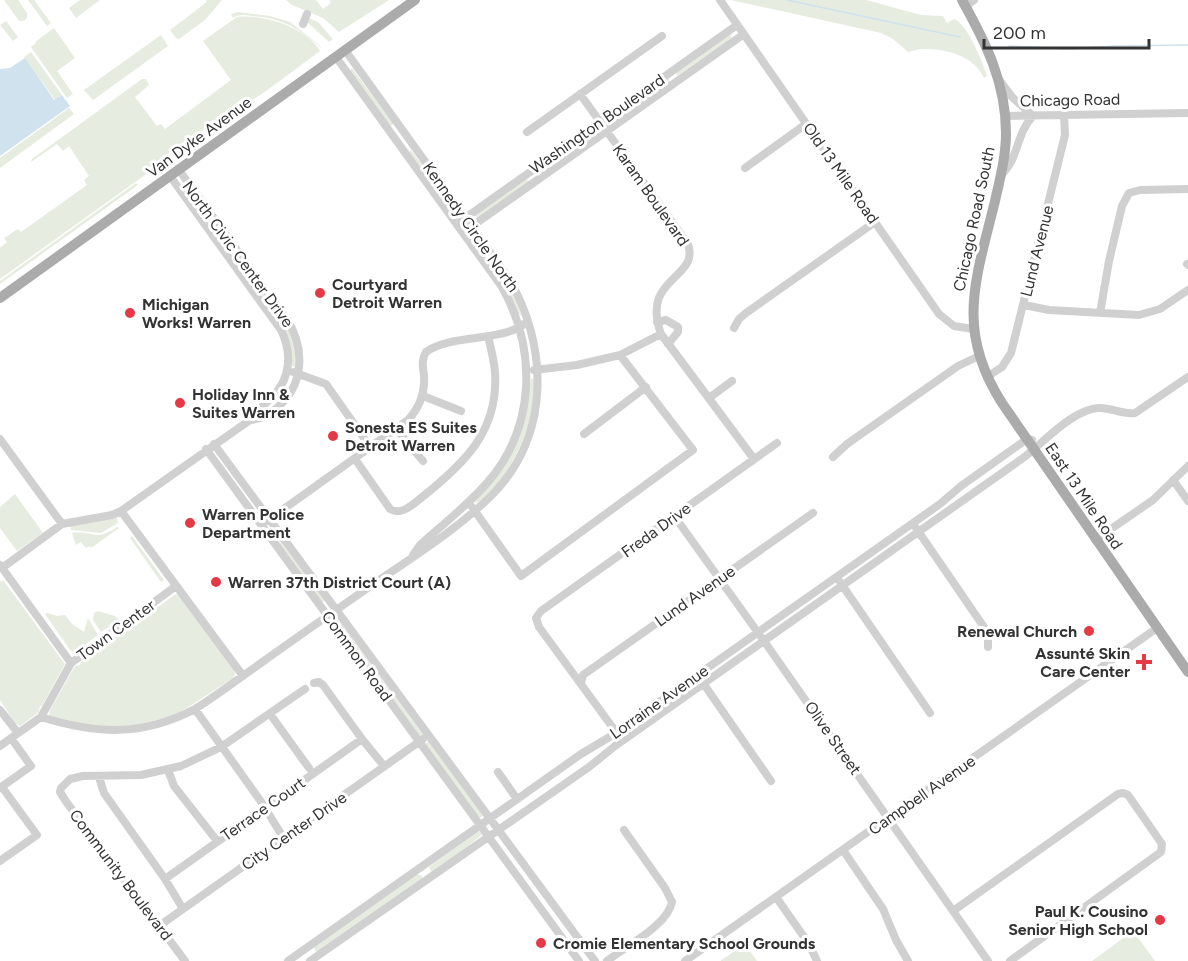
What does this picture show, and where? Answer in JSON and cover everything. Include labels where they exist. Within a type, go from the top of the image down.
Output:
[{"type":"main road","name":"Van Dyke Avenue","points":[[0,298],[415,0]]},
{"type":"main road","name":"Chicago Road","points":[[967,2],[999,79],[1005,116]]},
{"type":"main road","name":"Chicago Road South","points":[[974,329],[975,284],[1001,176],[1005,147],[1005,116]]},
{"type":"main road","name":"East 13 Mile Road","points":[[974,329],[979,356],[987,377],[1002,403],[1027,439],[1038,446],[1095,540],[1188,672]]},
{"type":"street","name":"Old 13 Mile Road","points":[[720,0],[943,319],[954,326],[974,329]]},
{"type":"street","points":[[303,24],[307,15]]},
{"type":"street","name":"Washington Boulevard","points":[[459,228],[465,217],[737,24]]},
{"type":"street","name":"Washington Boulevard","points":[[459,228],[472,226],[744,34]]},
{"type":"street","points":[[527,132],[662,36]]},
{"type":"street","name":"Kennedy Circle North","points":[[41,717],[94,730],[130,730],[171,721],[195,709],[439,539],[498,489],[521,451],[534,414],[538,370],[535,342],[529,320],[513,285],[492,253],[399,126],[340,53]]},
{"type":"street","name":"Kennedy Circle North","points":[[340,53],[390,133],[506,295],[520,328],[527,370],[523,413],[511,448],[492,477],[468,502],[420,544],[413,556]]},
{"type":"street","points":[[999,79],[1012,97],[1033,116],[1024,127],[1014,156],[1001,176]]},
{"type":"street","name":"Karam Boulevard","points":[[580,94],[683,236],[690,251],[687,265],[664,287],[658,298],[657,322],[668,344],[754,459]]},
{"type":"street","name":"Chicago Road","points":[[1005,116],[1188,113]]},
{"type":"street","name":"Lund Avenue","points":[[987,377],[1002,367],[1009,358],[1065,135],[1064,115]]},
{"type":"street","points":[[745,168],[807,124]]},
{"type":"street","points":[[390,133],[399,126]]},
{"type":"street","points":[[403,150],[412,144]]},
{"type":"street","name":"North Civic Center Drive","points":[[121,511],[250,420],[278,390],[287,370],[288,351],[281,330],[174,173]]},
{"type":"street","name":"North Civic Center Drive","points":[[174,173],[291,326],[299,351],[298,374],[290,394],[261,420],[250,420]]},
{"type":"street","points":[[1100,313],[1122,207],[1129,193],[1140,190],[1188,189]]},
{"type":"street","points":[[734,328],[746,313],[875,222]]},
{"type":"street","points":[[482,260],[492,253]]},
{"type":"street","points":[[1024,305],[1049,310],[1130,315],[1160,309],[1188,290]]},
{"type":"street","points":[[261,525],[397,430],[414,414],[423,396],[422,362],[426,352],[439,345],[520,328],[529,320]]},
{"type":"street","points":[[657,322],[666,320],[678,327],[678,332],[668,344]]},
{"type":"street","points":[[527,370],[577,364],[620,355],[661,334]]},
{"type":"street","points":[[355,459],[390,509],[395,512],[410,507],[459,467],[481,437],[490,417],[495,371],[489,336]]},
{"type":"street","points":[[468,502],[521,576],[693,450],[620,355]]},
{"type":"street","points":[[833,457],[847,444],[956,367],[979,356]]},
{"type":"street","points":[[287,370],[326,384],[371,448]]},
{"type":"street","name":"Lorraine Avenue","points":[[313,960],[499,831],[1086,411],[1103,408],[1125,414],[1135,413],[1188,377]]},
{"type":"street","points":[[709,398],[732,381]]},
{"type":"street","points":[[584,434],[646,387]]},
{"type":"street","points":[[423,396],[461,411]]},
{"type":"street","points":[[397,430],[423,461]]},
{"type":"street","points":[[0,439],[3,449],[62,524]]},
{"type":"street","name":"Lorraine Avenue","points":[[288,961],[580,754],[698,675],[913,523],[1027,439]]},
{"type":"street","name":"Freda Drive","points":[[581,683],[540,627],[536,618],[542,611],[777,443]]},
{"type":"street","name":"Common Road","points":[[214,444],[595,961]]},
{"type":"street","name":"Common Road","points":[[206,450],[579,961]]},
{"type":"street","points":[[1095,540],[1153,500],[1188,466]]},
{"type":"street","points":[[969,480],[974,484],[976,491]]},
{"type":"street","points":[[1173,480],[1188,501]]},
{"type":"street","points":[[71,663],[1,567],[62,524],[112,515],[121,511],[243,676]]},
{"type":"street","name":"Lund Avenue","points":[[581,683],[583,675],[813,513]]},
{"type":"street","name":"Olive Street","points":[[675,517],[988,961]]},
{"type":"street","points":[[913,523],[988,633],[988,647]]},
{"type":"street","points":[[836,577],[930,714]]},
{"type":"street","name":"Town Center","points":[[0,746],[41,717],[71,663],[176,586]]},
{"type":"street","name":"Campbell Avenue","points":[[686,961],[1157,628]]},
{"type":"street","points":[[698,675],[771,781]]},
{"type":"street","points":[[314,683],[319,682],[323,685],[384,766]]},
{"type":"street","points":[[581,683],[616,732]]},
{"type":"street","points":[[183,909],[165,879],[104,793],[99,777],[141,775],[168,770],[221,747],[305,689]]},
{"type":"street","points":[[195,709],[284,837]]},
{"type":"street","points":[[0,710],[31,766],[1,788],[37,835],[4,859]]},
{"type":"street","points":[[270,714],[309,768]]},
{"type":"street","name":"City Center Drive","points":[[159,926],[428,735]]},
{"type":"street","name":"Terrace Court","points":[[165,879],[263,806],[362,739]]},
{"type":"street","points":[[580,754],[589,767]]},
{"type":"street","points":[[168,770],[174,786],[214,837]]},
{"type":"street","points":[[498,772],[517,799]]},
{"type":"street","name":"Community Boulevard","points":[[99,777],[76,777],[66,782],[60,792],[185,961]]},
{"type":"street","points":[[953,911],[1118,794],[1128,795],[1162,844],[1163,849],[1158,855],[1010,961]]},
{"type":"street","points":[[607,961],[660,922],[670,911],[672,902],[665,888],[624,830]]},
{"type":"street","points":[[843,850],[884,909],[896,940],[908,961]]},
{"type":"street","points":[[507,862],[516,855]]},
{"type":"street","points":[[776,897],[809,944],[817,961]]},
{"type":"street","points":[[306,948],[313,960]]},
{"type":"shaded area","points":[[4,0],[18,0],[27,13],[27,18],[19,21]]},
{"type":"shaded area","points":[[28,0],[34,0],[51,23],[47,26]]},
{"type":"shaded area","points":[[80,0],[100,0],[76,18],[69,8]]},
{"type":"shaded area","points":[[206,0],[222,0],[205,20],[179,39],[176,38],[170,30],[207,2]]},
{"type":"shaded area","points":[[286,0],[316,0],[323,9],[331,3],[329,0],[389,0],[339,32],[323,18],[292,5]]},
{"type":"shaded area","points":[[731,0],[866,0],[921,15],[943,16],[947,23],[954,19],[969,35],[987,76],[984,78],[973,64],[958,54],[922,49],[908,52],[893,39],[881,33]]},
{"type":"shaded area","points":[[238,12],[270,16],[290,22],[318,44],[322,48],[306,35],[282,22],[247,15],[233,18],[231,14]]},
{"type":"shaded area","points":[[237,17],[259,18],[283,24],[305,35],[320,51],[263,93],[177,146],[145,175],[0,279],[0,248],[7,242],[4,238],[18,229],[21,232],[87,185],[84,180],[89,176],[69,146],[63,151],[57,144],[31,162],[32,159],[142,79],[146,79],[149,85],[135,97],[157,126],[161,124],[165,129],[231,80],[203,41]]},
{"type":"shaded area","points":[[309,18],[318,22],[333,39],[329,42],[307,22]]},
{"type":"shaded area","points":[[6,21],[18,37],[13,41],[0,25]]},
{"type":"shaded area","points":[[54,28],[75,58],[57,71],[73,94],[67,98],[31,47]]},
{"type":"shaded area","points":[[730,34],[732,38],[677,76],[676,72]]},
{"type":"shaded area","points":[[161,35],[168,46],[93,100],[84,90]]},
{"type":"shaded area","points":[[31,52],[62,95],[55,100],[24,57]]},
{"type":"shaded area","points":[[352,68],[393,125],[390,126],[350,70]]},
{"type":"shaded area","points":[[668,78],[670,82],[611,124],[607,122]]},
{"type":"shaded area","points":[[69,108],[74,114],[0,168],[0,158]]},
{"type":"shaded area","points":[[411,150],[460,216],[458,219],[409,153]]},
{"type":"shaded area","points":[[527,179],[529,182],[478,218],[475,215]]},
{"type":"shaded area","points":[[136,183],[138,185],[0,284],[0,281]]},
{"type":"shaded area","points":[[186,186],[221,234],[220,236],[183,187]]},
{"type":"shaded area","points":[[492,260],[516,296],[521,315],[518,314],[488,262]]},
{"type":"shaded area","points":[[249,277],[252,277],[286,323],[294,339],[296,367],[292,366],[292,358]]},
{"type":"shaded area","points":[[531,379],[536,380],[531,413],[523,441],[502,478],[485,497],[476,503],[475,501],[525,418]]},
{"type":"shaded area","points":[[15,494],[43,533],[17,551],[0,528],[0,507]]},
{"type":"shaded area","points":[[117,518],[118,523],[101,533],[71,530],[70,526]]},
{"type":"shaded area","points":[[119,528],[91,548],[90,546],[86,548],[81,542],[76,545],[72,533],[99,535]]},
{"type":"shaded area","points":[[275,533],[325,599],[324,601],[322,602],[273,534]]},
{"type":"shaded area","points":[[132,536],[164,580],[161,582],[130,538]]},
{"type":"shaded area","points":[[3,580],[65,664],[40,706],[39,712],[20,726],[14,722],[0,700],[0,582]]},
{"type":"shaded area","points":[[179,594],[234,670],[233,678],[172,716],[139,725],[102,728],[49,716],[50,710],[75,666],[80,665],[81,662]]},
{"type":"shaded area","points":[[98,611],[115,616],[119,620],[101,632],[93,620],[94,613]]},
{"type":"shaded area","points":[[45,614],[57,616],[65,615],[72,624],[84,632],[88,618],[98,635],[75,652],[70,650]]},
{"type":"shaded area","points":[[338,619],[423,735],[420,736],[336,623]]},
{"type":"shaded area","points":[[428,741],[484,815],[479,818],[425,744]]},
{"type":"shaded area","points":[[478,830],[482,835],[450,861],[431,872],[429,867]]},
{"type":"shaded area","points":[[417,874],[422,876],[422,879],[317,952],[315,951],[314,947]]},
{"type":"shaded area","points":[[1133,931],[1155,961],[1092,961]]},
{"type":"shaded area","points":[[745,944],[757,961],[720,961]]},
{"type":"water","points":[[25,58],[54,100],[62,95],[70,106],[0,156],[0,69],[10,68]]},
{"type":"waterway","points":[[787,0],[960,37]]},
{"type":"waterway","points":[[1009,46],[1068,49],[1188,45]]},
{"type":"place","name":"Courtyard Detroit Warren","points":[[320,293]]},
{"type":"place","name":"Michigan Works! Warren","points":[[130,313]]},
{"type":"place","name":"Holiday Inn & Suites Warren","points":[[180,403]]},
{"type":"place","name":"Sonesta ES Suites Detroit Warren","points":[[333,436]]},
{"type":"place","name":"Warren Police Department","points":[[190,523]]},
{"type":"place","name":"Warren 37th District Court (A)","points":[[216,582]]},
{"type":"place","name":"Renewal Church","points":[[1089,631]]},
{"type":"place","name":"Assunté Skin Care Center","points":[[1144,662]]},
{"type":"place","name":"Paul K. Cousino Senior High School","points":[[1160,920]]},
{"type":"place","name":"Cromie Elementary School Grounds","points":[[541,943]]}]
